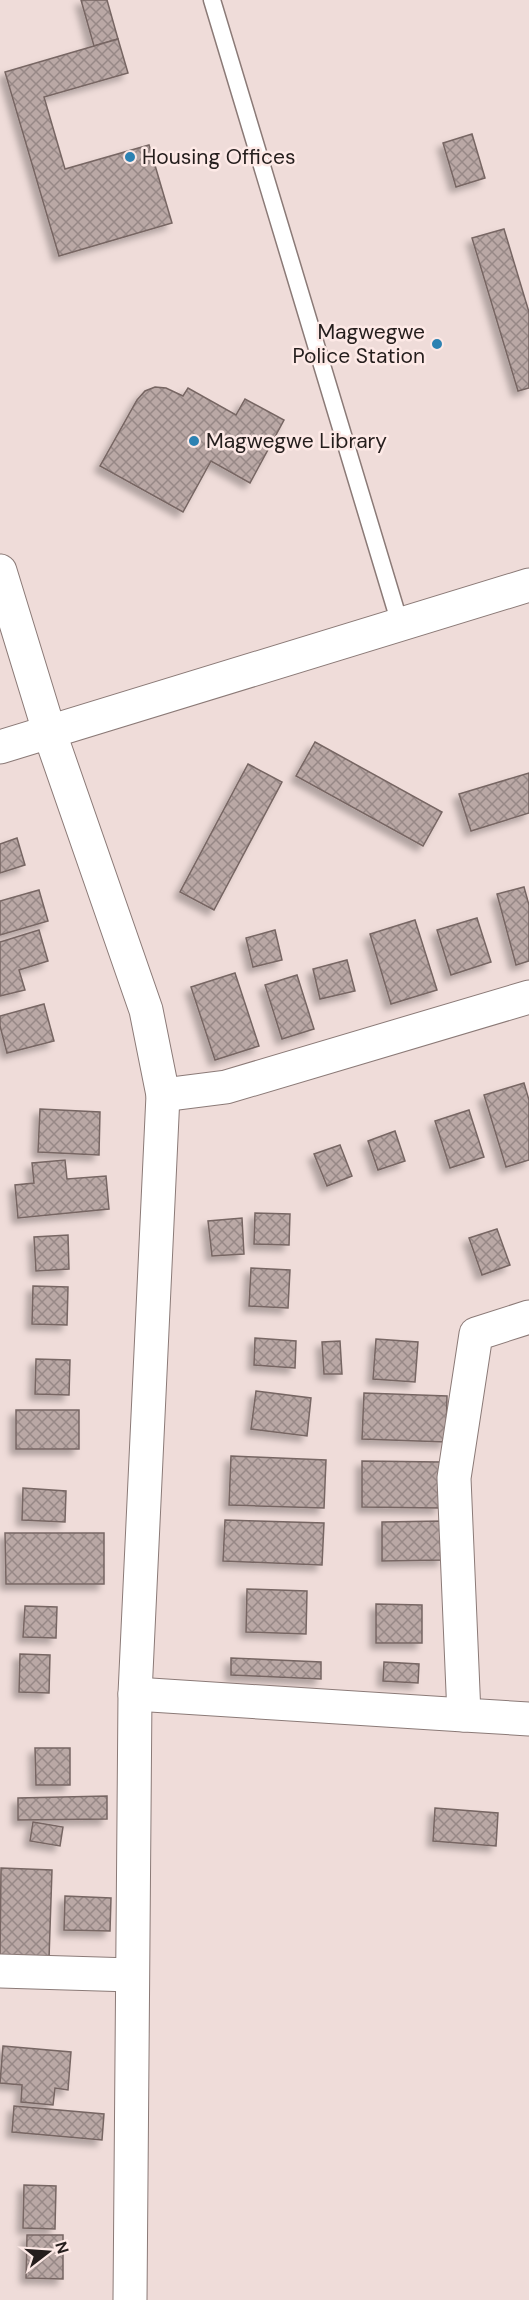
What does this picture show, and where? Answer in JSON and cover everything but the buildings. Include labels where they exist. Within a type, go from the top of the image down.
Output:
[{"type":"street","points":[[0,571],[49,731],[146,1010],[163,1095],[135,1694],[130,2300]]},
{"type":"street","points":[[0,747],[529,585]]},
{"type":"street","points":[[163,1095],[226,1087],[529,997]]},
{"type":"street","points":[[464,1715],[454,1478],[476,1334],[529,1317]]},
{"type":"street","points":[[135,1694],[529,1719]]},
{"type":"street","points":[[0,1971],[132,1975]]},
{"type":"lane","points":[[212,0],[399,624]]},
{"type":"place","name":"Housing Offices","points":[[130,157]]},
{"type":"place","name":"Magwegwe Police Station","points":[[437,344]]},
{"type":"place","name":"Magwegwe Library","points":[[194,441]]}]
